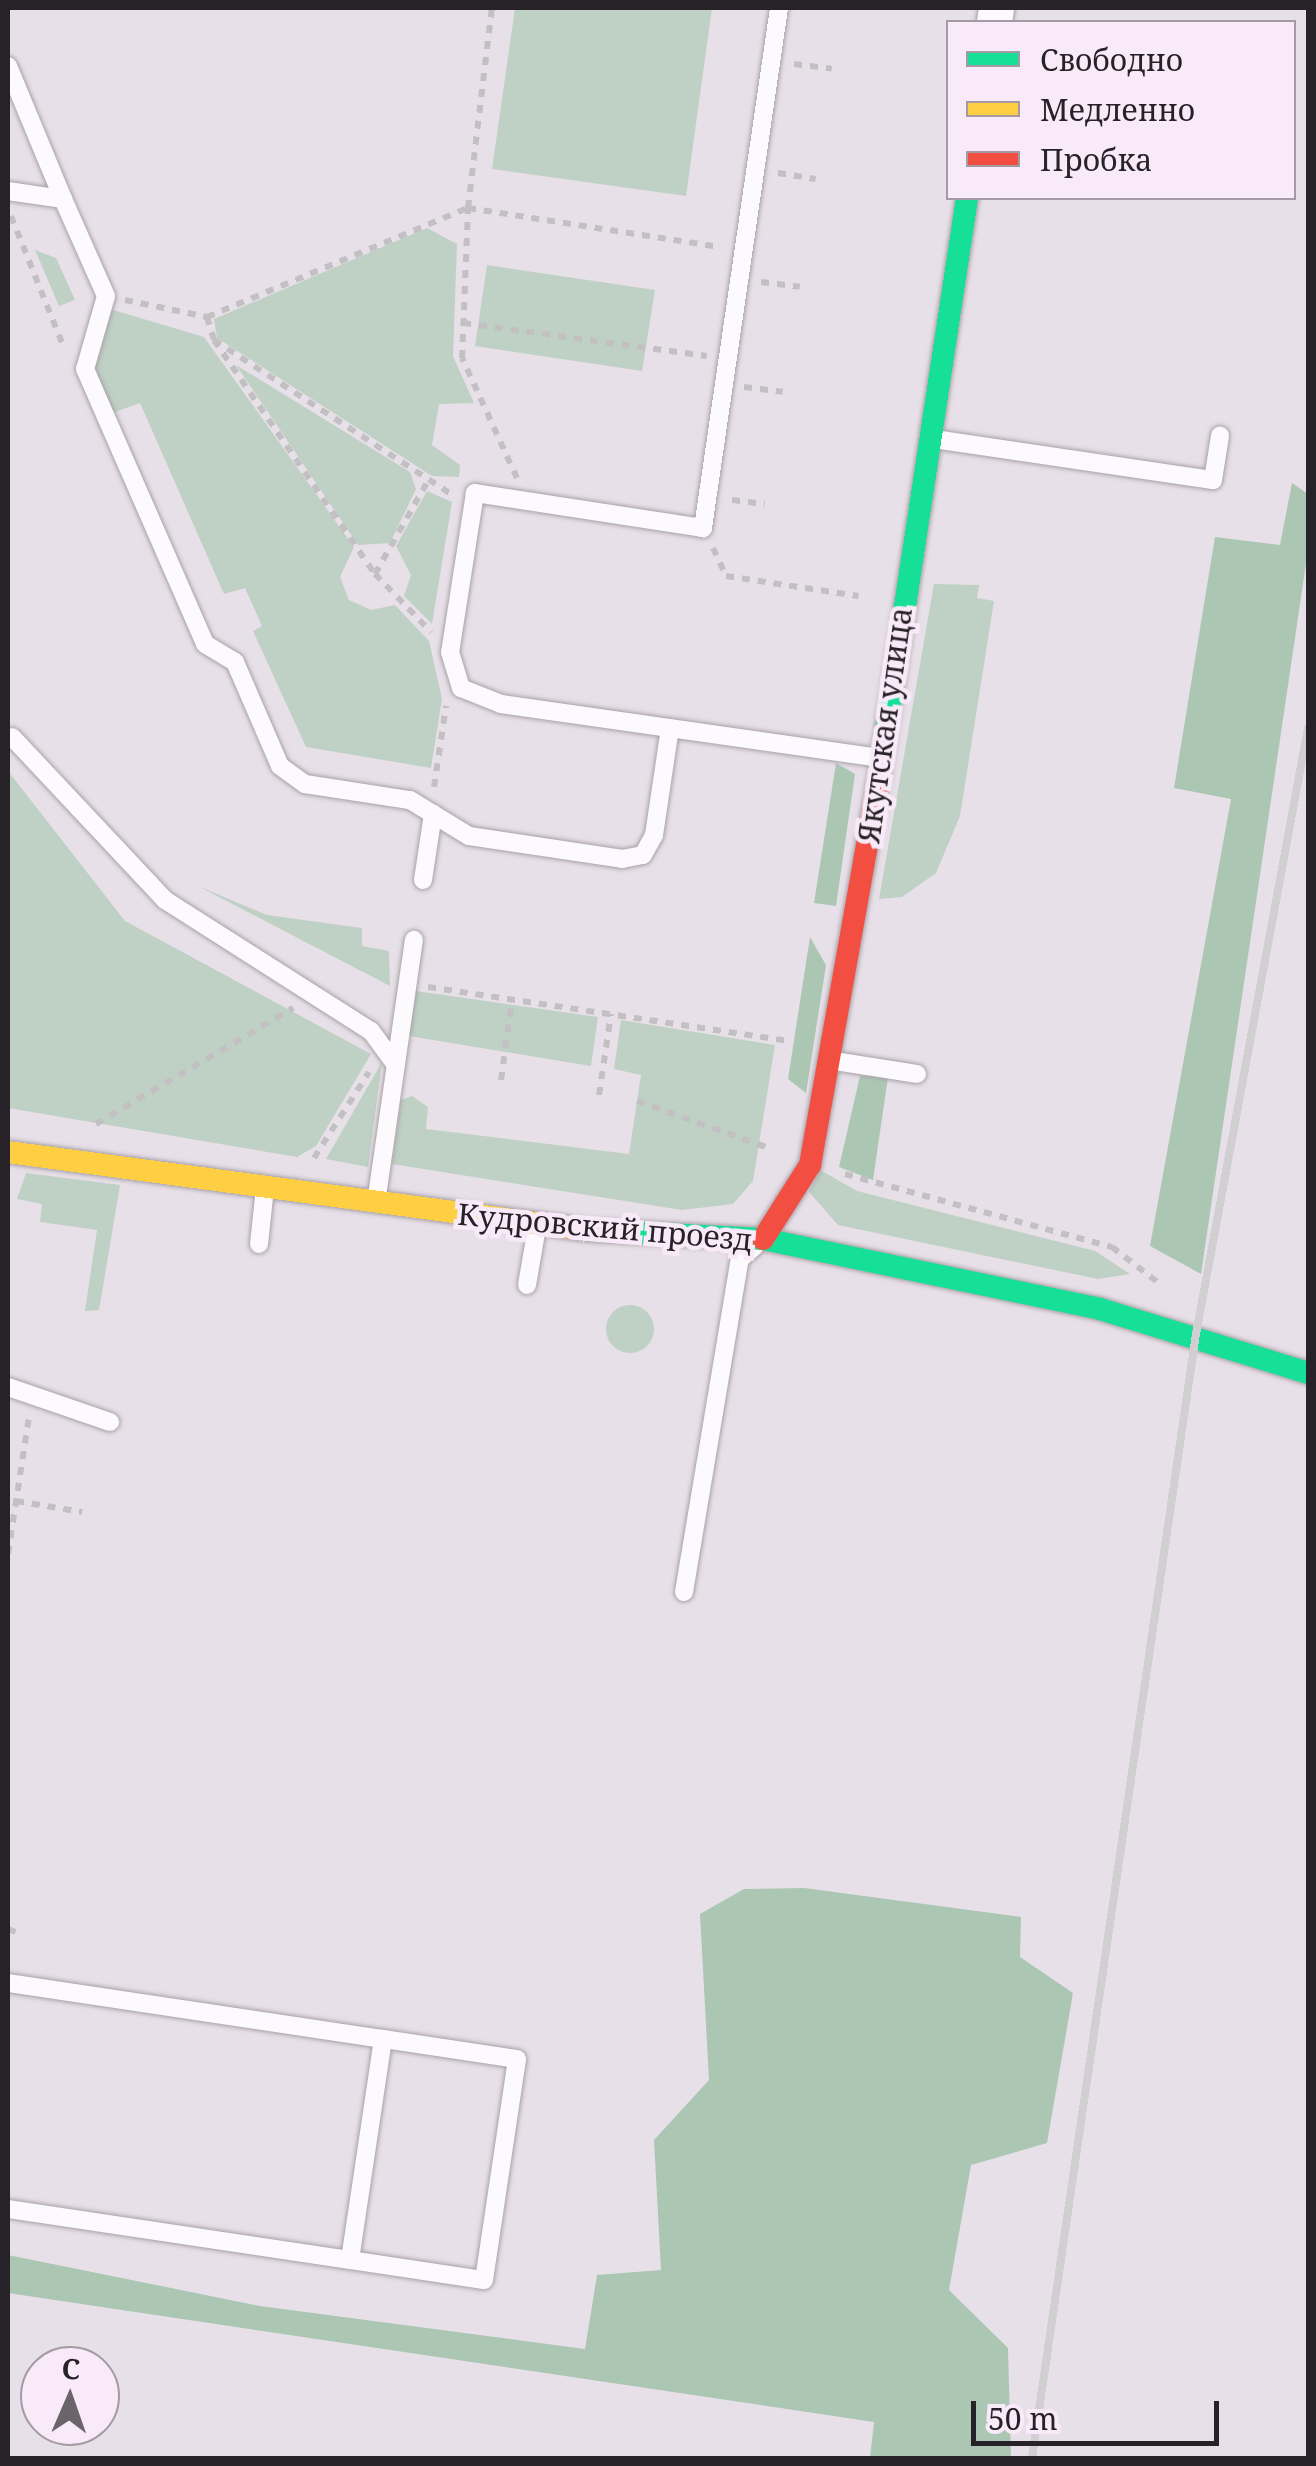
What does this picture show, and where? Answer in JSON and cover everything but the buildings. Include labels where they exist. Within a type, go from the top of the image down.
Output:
[{"type":"street","name":"Якутская улица","points":[[763,1239],[810,1165],[835,1061],[966,200]]},
{"type":"street","name":"Кудровский проезд","points":[[8,1159],[264,1188],[537,1228],[763,1239],[1196,1334],[1308,1372]]},
{"type":"lane","points":[[779,8],[703,528],[475,493],[450,652],[461,688],[501,704],[880,758]]},
{"type":"lane","points":[[8,66],[106,296],[86,369],[206,644],[235,662],[280,766],[305,784],[410,800],[469,836],[643,855],[670,728]]},
{"type":"lane","points":[[8,192],[63,199]]},
{"type":"lane","points":[[929,438],[1213,480],[1220,436]]},
{"type":"lane","points":[[12,737],[165,900],[371,1031],[381,1050],[396,1065]]},
{"type":"lane","points":[[423,880],[433,814]]},
{"type":"lane","points":[[376,1204],[414,940]]},
{"type":"lane","points":[[835,1061],[917,1074]]},
{"type":"lane","points":[[259,1244],[264,1188]]},
{"type":"lane","points":[[527,1285],[537,1228]]},
{"type":"lane","points":[[684,1592],[740,1259],[763,1239]]},
{"type":"lane","points":[[8,1387],[33,1392],[110,1422]]},
{"type":"lane","points":[[8,1983],[517,2059],[484,2280],[8,2209]]},
{"type":"lane","points":[[350,2260],[383,2039]]},
{"type":"path","points":[[492,8],[468,208],[462,358],[528,502]]},
{"type":"path","points":[[771,60],[832,69]]},
{"type":"path","points":[[756,170],[816,179]]},
{"type":"path","points":[[8,208],[68,358],[86,369]]},
{"type":"path","points":[[106,296],[207,318],[468,208],[744,250]]},
{"type":"path","points":[[740,279],[800,287]]},
{"type":"path","points":[[207,318],[214,340],[375,574],[437,638]]},
{"type":"path","points":[[463,323],[728,359]]},
{"type":"path","points":[[214,340],[473,508]]},
{"type":"path","points":[[724,384],[783,392]]},
{"type":"path","points":[[375,574],[429,479]]},
{"type":"path","points":[[708,497],[765,504]]},
{"type":"path","points":[[703,528],[726,576],[858,596]]},
{"type":"path","points":[[433,814],[445,708],[461,688]]},
{"type":"path","points":[[408,984],[788,1041]]},
{"type":"path","points":[[82,1132],[316,994]]},
{"type":"path","points":[[501,1080],[512,1000]]},
{"type":"path","points":[[600,1095],[610,1014]]},
{"type":"path","points":[[306,1166],[381,1050]]},
{"type":"path","points":[[637,1101],[772,1149]]},
{"type":"path","points":[[831,1168],[1112,1247],[1170,1292]]},
{"type":"path","points":[[8,1554],[33,1392]]},
{"type":"path","points":[[16,1501],[82,1512]]},
{"type":"green space","points":[[515,8],[712,8],[686,196],[492,169]]},
{"type":"green space","points":[[427,228],[457,244],[453,356],[474,403],[439,404],[432,445],[460,465],[459,477],[432,476],[217,338],[214,319]]},
{"type":"green space","points":[[35,250],[56,258],[75,300],[59,306]]},
{"type":"green space","points":[[487,265],[655,290],[642,371],[475,346]]},
{"type":"green space","points":[[110,309],[204,337],[354,547],[340,577],[349,600],[371,610],[395,605],[429,641],[442,699],[431,768],[306,747],[253,631],[262,626],[245,588],[224,594],[140,403],[113,413],[94,365]]},
{"type":"green space","points":[[236,365],[410,472],[416,489],[390,543],[358,545]]},
{"type":"green space","points":[[1292,483],[1308,494],[1308,550],[1201,1274],[1150,1246],[1231,799],[1174,788],[1215,537],[1280,545]]},
{"type":"green space","points":[[427,491],[452,502],[432,624],[404,596],[411,575],[396,546]]},
{"type":"green space","points":[[934,584],[979,585],[977,598],[994,601],[960,816],[936,873],[902,897],[879,899]]},
{"type":"green space","points":[[836,763],[855,774],[836,906],[814,903]]},
{"type":"green space","points":[[8,771],[125,921],[371,1054],[316,1146],[297,1157],[8,1108]]},
{"type":"green space","points":[[198,886],[267,915],[362,928],[362,946],[389,951],[390,986]]},
{"type":"green space","points":[[810,937],[826,965],[806,1093],[788,1079]]},
{"type":"green space","points":[[416,991],[598,1017],[591,1066],[409,1036]]},
{"type":"green space","points":[[621,1020],[775,1045],[753,1181],[733,1204],[682,1210],[392,1164],[401,1100],[412,1096],[428,1107],[426,1129],[629,1154],[641,1075],[614,1069]]},
{"type":"green space","points":[[382,1062],[368,1167],[326,1159]]},
{"type":"green space","points":[[860,1076],[888,1077],[873,1180],[839,1167]]},
{"type":"green space","points":[[820,1170],[857,1191],[1095,1251],[1130,1274],[1098,1279],[838,1225],[809,1192]]},
{"type":"green space","points":[[26,1173],[120,1185],[99,1310],[85,1311],[97,1230],[40,1222],[42,1204],[17,1199]]},
{"type":"green space","points":[[630,1305],[647,1312],[654,1329],[647,1346],[630,1353],[613,1346],[606,1329],[613,1312]]},
{"type":"green space","points":[[804,1888],[1021,1917],[1020,1957],[1073,1993],[1047,2143],[971,2165],[949,2290],[1008,2348],[1011,2458],[870,2458],[874,2422],[8,2293],[8,2255],[260,2306],[585,2349],[597,2275],[661,2270],[654,2140],[709,2080],[700,1914],[744,1889]]},
{"type":"railway","points":[[1032,2458],[1196,1334],[1308,728]]},
{"type":"traffic: fast","points":[[878,784],[967,200]]},
{"type":"traffic: fast","points":[[587,1230],[763,1239],[1100,1309],[1308,1373]]},
{"type":"traffic: slow","points":[[8,1152],[587,1230]]},
{"type":"traffic: jam","points":[[763,1239],[810,1165],[878,784]]}]
